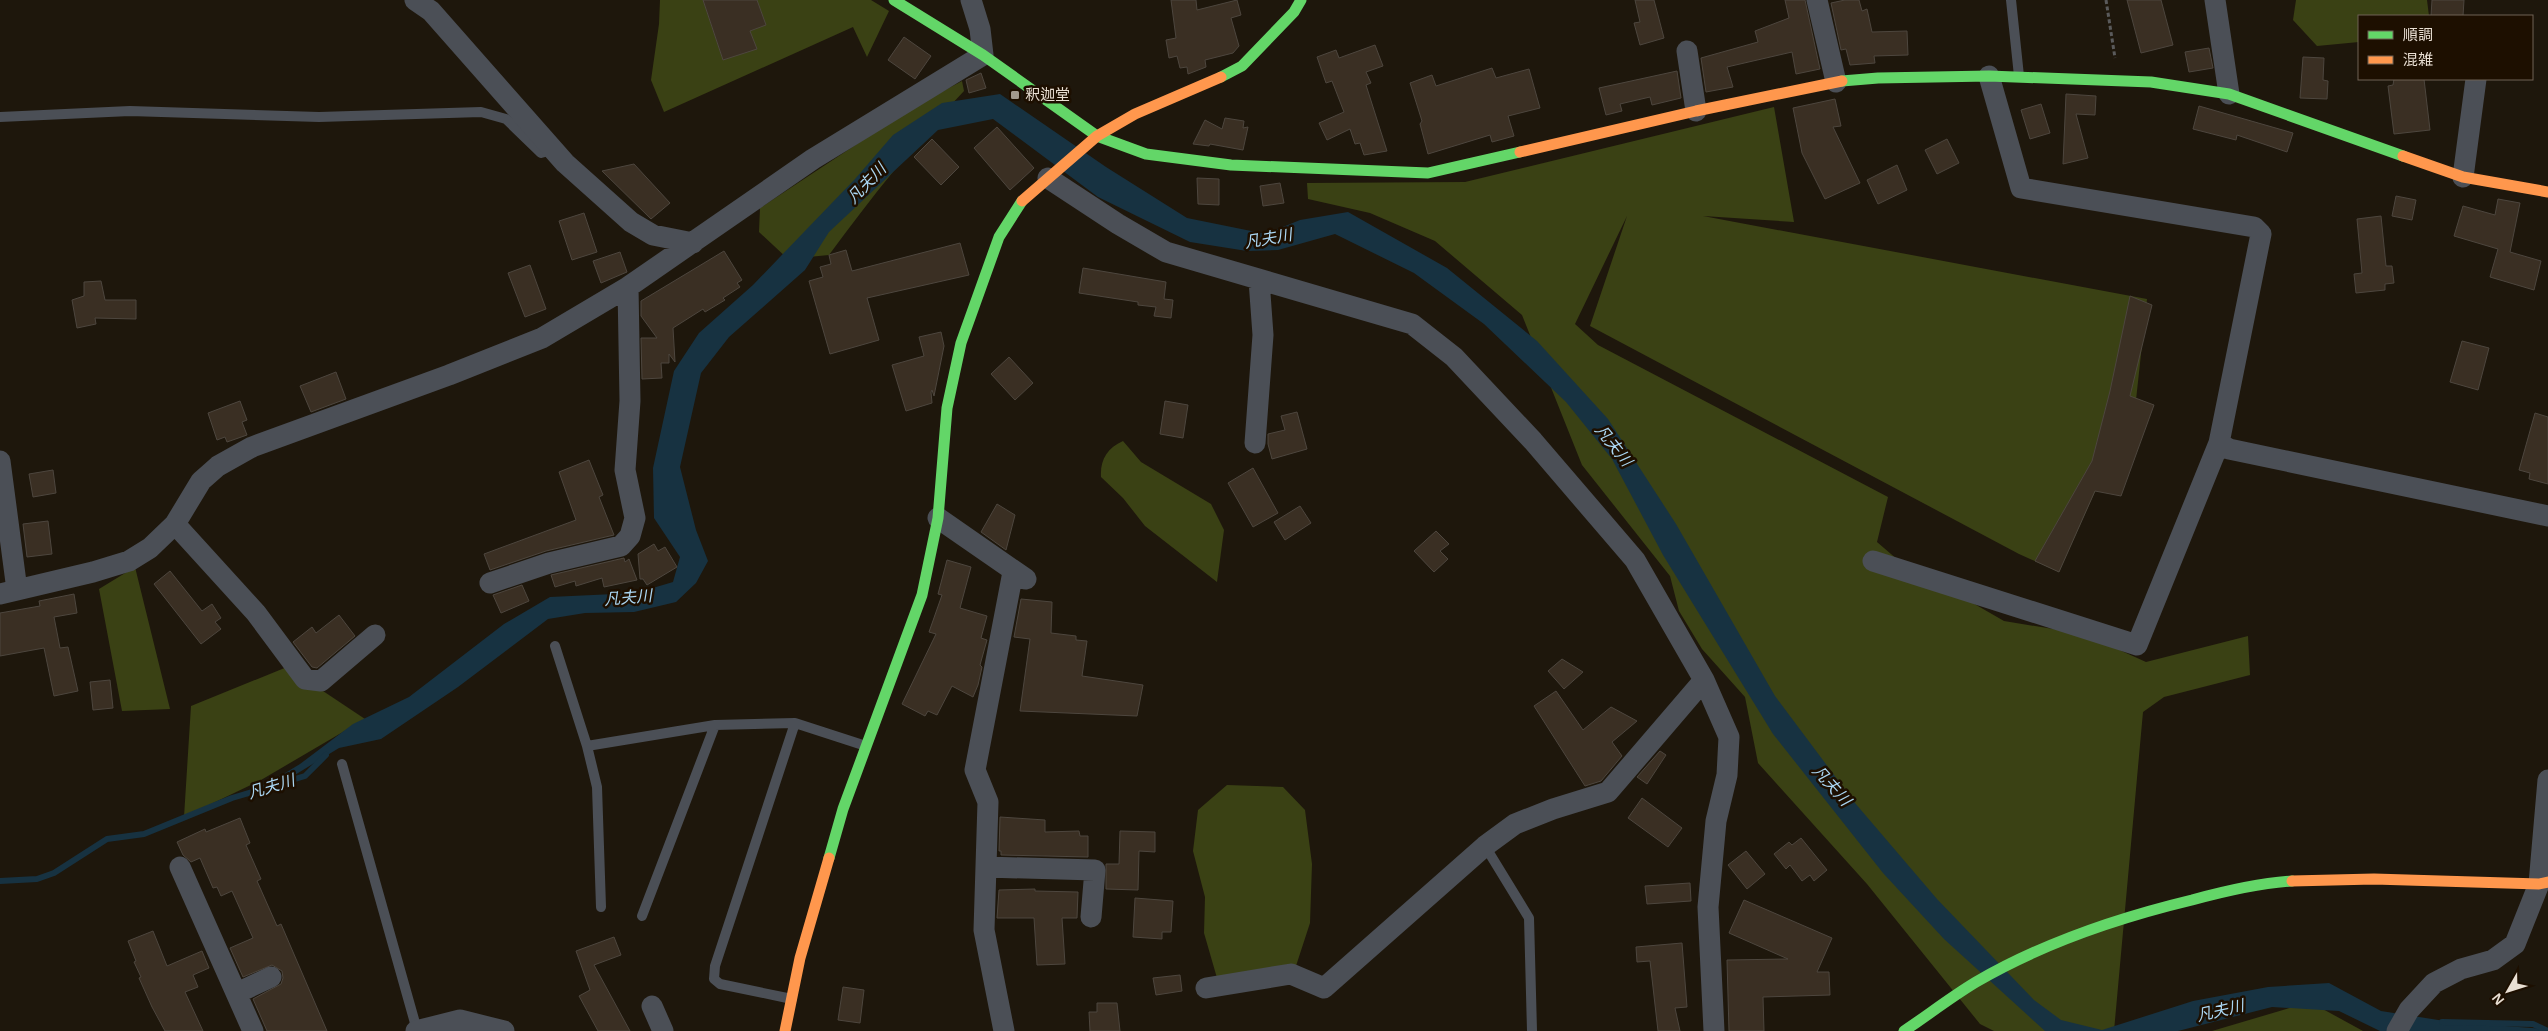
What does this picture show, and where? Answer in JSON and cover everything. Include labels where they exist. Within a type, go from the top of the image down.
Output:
[{"type":"street","points":[[415,0],[432,11],[552,150],[632,222],[653,235],[693,243]]},
{"type":"street","points":[[894,0],[984,55],[1097,136],[1146,154],[1231,165],[1428,173],[1696,111],[1836,82],[1878,78],[1989,76],[2151,82],[2229,94],[2463,177],[2548,192]]},
{"type":"street","points":[[971,0],[980,29],[984,55]]},
{"type":"street","points":[[785,1031],[800,958],[843,809],[922,596],[938,518],[947,408],[961,343],[999,237],[1025,196],[1097,136],[1135,114],[1201,87],[1242,66],[1294,12],[1301,0]]},
{"type":"street","points":[[1817,0],[1836,82]]},
{"type":"street","points":[[2215,0],[2229,94]]},
{"type":"street","points":[[1687,51],[1696,111]]},
{"type":"street","points":[[0,461],[8,592],[129,561],[150,548],[175,524],[201,481],[218,466],[252,447],[449,375],[542,338],[628,287],[812,159],[984,55]]},
{"type":"street","points":[[1873,561],[2137,645],[2219,443],[2261,234],[2254,227],[2020,188],[1989,76]]},
{"type":"street","points":[[2463,177],[2476,80]]},
{"type":"street","points":[[1048,178],[1118,224],[1166,252],[1412,324],[1454,357],[1533,441],[1635,560],[1704,680],[1730,737],[1727,775],[1716,821],[1708,907],[1714,1031]]},
{"type":"street","points":[[1255,443],[1263,335],[1259,280]]},
{"type":"street","points":[[490,583],[549,563],[621,546],[630,536],[635,518],[625,470],[630,401],[628,287]]},
{"type":"street","points":[[2219,443],[2229,449],[2548,516]]},
{"type":"street","points":[[938,518],[1020,576],[975,770],[988,802],[984,930],[1004,1031]]},
{"type":"street","points":[[175,524],[256,613],[304,679],[322,681],[375,635]]},
{"type":"street","points":[[1206,988],[1291,974],[1324,988],[1485,846],[1515,824],[1553,809],[1608,792],[1704,680]]},
{"type":"street","points":[[2398,1031],[2409,1010],[2434,983],[2461,969],[2493,960],[2515,944],[2544,883],[2548,780]]},
{"type":"street","points":[[180,867],[252,1031]]},
{"type":"street","points":[[986,867],[1095,870],[1091,917]]},
{"type":"street","points":[[1904,1031],[1976,983],[2017,961],[2088,930],[2151,909],[2210,895],[2272,882],[2322,879],[2544,883]]},
{"type":"street","points":[[236,993],[271,977]]},
{"type":"street","points":[[652,1006],[663,1031]]},
{"type":"street","points":[[416,1031],[460,1020],[504,1031]]},
{"type":"lane","points":[[2010,0],[2019,77]]},
{"type":"lane","points":[[0,116],[130,111],[319,117],[481,112],[506,119],[541,154],[552,150]]},
{"type":"lane","points":[[555,646],[598,787],[601,907]]},
{"type":"lane","points":[[792,999],[720,984],[714,979],[715,966],[795,724]]},
{"type":"lane","points":[[587,746],[715,725],[795,724],[867,746]]},
{"type":"lane","points":[[642,916],[715,725]]},
{"type":"lane","points":[[342,764],[416,1031]]},
{"type":"lane","points":[[1485,846],[1529,918],[1532,1031]]},
{"type":"path","points":[[2106,0],[2119,80]]},
{"type":"green space","points":[[660,0],[871,0],[889,11],[867,57],[853,27],[664,112],[651,80],[659,24]]},
{"type":"green space","points":[[2296,0],[2427,0],[2429,15],[2358,15],[2358,42],[2317,46],[2293,20]]},
{"type":"green space","points":[[962,81],[964,91],[894,171],[829,255],[788,259],[759,232],[760,208],[910,109]]},
{"type":"green space","points":[[1774,107],[1794,222],[1703,216],[2147,299],[2136,400],[2059,572],[2019,554],[1590,326],[1627,216],[1575,324],[1598,345],[1888,497],[1877,542],[1898,560],[2004,621],[2084,634],[2146,662],[2248,636],[2250,675],[2164,697],[2143,712],[2114,1031],[1994,1031],[1980,1024],[1867,884],[1758,763],[1745,697],[1702,649],[1679,611],[1670,576],[1582,465],[1522,315],[1435,241],[1370,213],[1308,199],[1307,183],[1465,182]]},
{"type":"green space","points":[[1123,441],[1141,462],[1211,504],[1224,530],[1217,582],[1145,526],[1123,498],[1101,477],[1103,460],[1106,455],[1113,447]]},
{"type":"green space","points":[[135,567],[170,709],[122,711],[99,589]]},
{"type":"green space","points":[[287,667],[365,719],[261,780],[184,817],[191,706]]},
{"type":"green space","points":[[1227,785],[1283,787],[1305,810],[1312,864],[1310,923],[1295,969],[1217,978],[1204,933],[1205,897],[1193,851],[1198,810]]},
{"type":"green space","points":[[2310,1002],[2363,1031],[2212,1031]]},
{"type":"water","points":[[1000,94],[1106,167],[1187,218],[1266,234],[1300,220],[1348,212],[1447,268],[1537,341],[1608,419],[1676,524],[1775,696],[1855,803],[1937,899],[2034,1000],[2061,1020],[2102,1030],[2193,1001],[2268,987],[2329,983],[2381,1011],[2451,1022],[2546,1029],[2548,1031],[2380,1031],[2339,1011],[2272,1007],[2178,1031],[2045,1031],[1944,939],[1883,873],[1773,734],[1663,555],[1612,459],[1566,402],[1484,324],[1414,273],[1335,234],[1278,250],[1247,251],[1190,242],[1098,197],[993,119],[938,130],[829,232],[805,270],[729,337],[701,373],[680,467],[696,530],[708,561],[696,583],[676,602],[634,612],[585,613],[548,619],[458,687],[381,739],[339,748],[280,784],[257,790],[300,764],[353,724],[409,697],[504,624],[550,597],[636,593],[673,582],[680,557],[654,518],[653,468],[674,371],[699,333],[753,285],[855,179],[893,135],[942,103]]},
{"type":"building","points":[[703,0],[757,0],[766,25],[750,31],[757,49],[723,60]]},
{"type":"building","points":[[1171,0],[1196,0],[1197,10],[1237,0],[1241,15],[1231,18],[1239,46],[1233,53],[1205,60],[1206,67],[1188,74],[1187,67],[1180,68],[1177,56],[1169,58],[1166,40],[1176,38]]},
{"type":"building","points":[[1635,0],[1654,0],[1664,38],[1640,45],[1634,23],[1640,22]]},
{"type":"building","points":[[1785,0],[1805,0],[1820,69],[1796,74],[1792,52],[1727,67],[1733,87],[1706,92],[1701,58],[1758,42],[1755,31],[1789,18]]},
{"type":"building","points":[[1859,0],[1862,11],[1867,9],[1872,32],[1907,31],[1908,55],[1874,56],[1875,63],[1850,65],[1846,49],[1841,50],[1831,3]]},
{"type":"building","points":[[2127,0],[2161,0],[2173,45],[2141,53]]},
{"type":"building","points":[[2432,0],[2464,0],[2463,15],[2431,15]]},
{"type":"building","points":[[904,37],[931,56],[915,79],[888,60]]},
{"type":"building","points":[[1375,45],[1383,66],[1366,72],[1371,83],[1366,85],[1387,151],[1364,155],[1360,143],[1355,144],[1350,129],[1327,140],[1319,123],[1344,112],[1332,81],[1326,83],[1317,57],[1336,50],[1339,58]]},
{"type":"building","points":[[2209,48],[2213,68],[2189,72],[2185,52]]},
{"type":"building","points":[[2303,57],[2324,58],[2323,80],[2328,81],[2327,99],[2300,98]]},
{"type":"building","points":[[1492,68],[1496,78],[1529,69],[1540,108],[1508,116],[1514,136],[1492,142],[1490,135],[1428,154],[1420,124],[1422,121],[1410,83],[1432,75],[1436,86]]},
{"type":"building","points":[[1677,71],[1681,98],[1652,105],[1650,97],[1620,104],[1622,111],[1606,115],[1599,88]]},
{"type":"building","points":[[981,73],[986,88],[969,93],[966,80]]},
{"type":"building","points":[[2394,80],[2424,80],[2430,130],[2394,134],[2388,86],[2393,85]]},
{"type":"building","points":[[2066,94],[2096,96],[2095,115],[2076,114],[2088,158],[2063,164]]},
{"type":"building","points":[[1835,99],[1841,126],[1833,127],[1860,183],[1825,199],[1802,153],[1793,108]]},
{"type":"building","points":[[2041,104],[2050,133],[2030,139],[2021,110]]},
{"type":"building","points":[[2199,106],[2293,133],[2287,152],[2237,135],[2236,140],[2193,129]]},
{"type":"building","points":[[1225,118],[1244,121],[1243,128],[1248,127],[1243,150],[1210,144],[1209,146],[1193,144],[1205,120],[1222,129]]},
{"type":"building","points":[[997,127],[1034,168],[1010,190],[974,148]]},
{"type":"building","points":[[932,139],[959,167],[941,185],[914,157]]},
{"type":"building","points":[[1947,139],[1959,163],[1937,174],[1925,150]]},
{"type":"building","points":[[634,164],[670,203],[651,219],[602,171]]},
{"type":"building","points":[[1897,165],[1907,190],[1878,204],[1867,180]]},
{"type":"building","points":[[1197,178],[1219,179],[1219,205],[1198,204]]},
{"type":"building","points":[[1280,183],[1284,203],[1263,206],[1260,186]]},
{"type":"building","points":[[2396,196],[2416,200],[2412,220],[2392,216]]},
{"type":"building","points":[[2498,199],[2520,203],[2510,252],[2541,261],[2534,290],[2490,277],[2498,249],[2454,236],[2463,206],[2495,215]]},
{"type":"building","points":[[584,213],[597,252],[572,260],[559,221]]},
{"type":"building","points":[[2381,216],[2386,266],[2392,266],[2394,283],[2385,284],[2385,290],[2356,293],[2354,274],[2362,273],[2357,219]]},
{"type":"building","points":[[960,243],[969,275],[867,298],[879,340],[830,354],[809,281],[823,277],[820,267],[831,264],[829,255],[846,250],[852,271]]},
{"type":"building","points":[[724,251],[742,280],[737,283],[740,287],[723,298],[725,300],[705,312],[703,309],[673,328],[675,362],[669,354],[669,363],[661,363],[662,378],[642,379],[641,338],[657,338],[641,316],[641,301]]},
{"type":"building","points":[[620,252],[627,272],[601,283],[593,261]]},
{"type":"building","points":[[530,265],[546,309],[525,317],[508,273]]},
{"type":"building","points":[[1083,268],[1166,282],[1164,299],[1173,300],[1171,318],[1154,316],[1156,307],[1138,305],[1138,302],[1079,293]]},
{"type":"building","points":[[101,281],[105,300],[136,300],[136,319],[95,318],[96,324],[77,328],[72,300],[84,296],[84,282]]},
{"type":"building","points":[[2130,296],[2152,305],[2130,396],[2154,405],[2121,496],[2095,491],[2059,572],[2035,561],[2092,461],[2110,391]]},
{"type":"building","points":[[941,332],[944,346],[934,396],[932,390],[931,392],[932,403],[906,411],[892,365],[924,356],[919,337]]},
{"type":"building","points":[[2462,341],[2489,348],[2478,390],[2450,382]]},
{"type":"building","points":[[1009,357],[1033,383],[1015,400],[991,374]]},
{"type":"building","points":[[336,372],[346,399],[311,412],[300,386]]},
{"type":"building","points":[[240,401],[247,420],[242,422],[247,435],[227,442],[225,437],[217,440],[208,413]]},
{"type":"building","points":[[1165,401],[1188,405],[1183,438],[1160,434]]},
{"type":"building","points":[[1297,412],[1307,449],[1272,459],[1268,444],[1268,434],[1285,430],[1281,416]]},
{"type":"building","points":[[2535,413],[2548,417],[2548,484],[2529,479],[2530,473],[2519,470]]},
{"type":"building","points":[[589,460],[603,495],[599,497],[614,535],[546,551],[490,570],[484,554],[576,520],[559,472]]},
{"type":"building","points":[[1253,468],[1278,513],[1253,527],[1228,483]]},
{"type":"building","points":[[53,470],[56,493],[33,497],[29,474]]},
{"type":"building","points":[[997,504],[1015,515],[1006,550],[981,532]]},
{"type":"building","points":[[1300,506],[1311,523],[1285,540],[1274,522]]},
{"type":"building","points":[[48,521],[52,554],[27,557],[23,524]]},
{"type":"building","points":[[1436,531],[1449,544],[1440,551],[1448,559],[1434,572],[1414,551]]},
{"type":"building","points":[[654,544],[658,551],[665,547],[677,567],[647,585],[643,579],[640,579],[638,554]]},
{"type":"building","points":[[624,558],[625,562],[629,559],[637,580],[604,587],[602,578],[576,586],[575,581],[555,587],[551,575]]},
{"type":"building","points":[[947,560],[971,567],[960,608],[987,616],[981,638],[987,640],[980,665],[982,667],[978,685],[973,697],[952,686],[937,715],[928,711],[925,716],[902,704],[936,634],[929,632],[942,595],[938,594]]},
{"type":"building","points":[[170,571],[202,611],[212,604],[221,618],[215,622],[221,629],[201,644],[154,584]]},
{"type":"building","points":[[522,585],[529,601],[501,613],[493,595]]},
{"type":"building","points":[[74,594],[77,613],[54,617],[60,648],[68,647],[78,691],[54,696],[44,648],[0,656],[0,613],[40,606],[39,601]]},
{"type":"building","points":[[1021,599],[1052,602],[1051,633],[1076,636],[1076,640],[1087,641],[1082,676],[1143,685],[1137,716],[1020,711],[1030,639],[1014,637]]},
{"type":"building","points":[[339,615],[355,636],[317,668],[312,667],[293,642],[312,627],[316,633]]},
{"type":"building","points":[[1562,659],[1583,672],[1564,689],[1548,671]]},
{"type":"building","points":[[110,680],[113,708],[93,710],[90,682]]},
{"type":"building","points":[[1556,691],[1583,730],[1611,707],[1637,721],[1612,742],[1622,756],[1601,781],[1585,786],[1534,706]]},
{"type":"building","points":[[1660,751],[1666,755],[1647,784],[1637,777]]},
{"type":"building","points":[[1642,798],[1682,828],[1668,847],[1628,818]]},
{"type":"building","points":[[1000,817],[1045,820],[1045,832],[1079,831],[1080,836],[1088,836],[1088,857],[1001,855],[1001,851],[999,851]]},
{"type":"building","points":[[240,818],[250,843],[246,845],[261,879],[257,881],[277,926],[281,924],[327,1031],[267,1031],[253,999],[281,984],[283,978],[282,971],[272,965],[243,977],[230,948],[253,938],[232,891],[221,896],[217,887],[213,888],[200,858],[191,862],[183,855],[177,842],[205,829],[206,832]]},
{"type":"building","points":[[1120,831],[1155,832],[1155,852],[1139,851],[1138,890],[1106,889],[1106,864],[1119,864]]},
{"type":"building","points":[[1801,838],[1827,870],[1814,881],[1810,875],[1802,881],[1790,865],[1786,869],[1774,854],[1789,842],[1792,845]]},
{"type":"building","points":[[1746,851],[1765,874],[1747,889],[1728,865]]},
{"type":"building","points":[[1690,883],[1691,901],[1647,904],[1645,886]]},
{"type":"building","points":[[1035,889],[1035,891],[1078,892],[1077,918],[1062,918],[1065,964],[1037,965],[1034,918],[997,918],[999,890]]},
{"type":"building","points":[[1135,898],[1173,901],[1171,932],[1162,932],[1162,939],[1133,937]]},
{"type":"building","points":[[1744,900],[1832,938],[1817,972],[1829,972],[1830,995],[1763,997],[1764,1031],[1729,1031],[1727,960],[1788,959],[1729,933]]},
{"type":"building","points":[[153,931],[167,966],[202,951],[209,968],[193,975],[198,987],[185,992],[203,1031],[165,1031],[152,1007],[139,978],[141,977],[128,941]]},
{"type":"building","points":[[614,937],[621,955],[594,965],[630,1031],[598,1031],[579,996],[590,990],[576,951]]},
{"type":"building","points":[[1682,943],[1687,1007],[1675,1008],[1680,1031],[1658,1031],[1650,961],[1637,962],[1636,947]]},
{"type":"building","points":[[1180,975],[1182,991],[1156,995],[1153,978]]},
{"type":"building","points":[[843,987],[864,990],[860,1023],[838,1020]]},
{"type":"building","points":[[1097,1003],[1117,1003],[1120,1031],[1090,1031],[1089,1012],[1097,1012]]},
{"type":"waterway","name":"凡夫川","points":[[0,881],[37,879],[54,873],[107,839],[144,834],[232,798],[305,776],[326,755]]},
{"type":"waterway","name":"凡夫川","points":[[2442,1022],[2533,1024],[2548,1031]]},
{"type":"traffic: fast","points":[[894,0],[983,55],[1097,136],[1146,154],[1231,165],[1428,173],[1520,152]]},
{"type":"traffic: fast","points":[[1221,77],[1242,66],[1294,12],[1301,0]]},
{"type":"traffic: fast","points":[[1842,81],[1878,78],[1989,76],[2151,82],[2229,94],[2403,156]]},
{"type":"traffic: fast","points":[[829,858],[843,809],[922,595],[938,518],[947,408],[961,343],[999,237],[1022,201]]},
{"type":"traffic: fast","points":[[1904,1031],[1976,982],[2001,968],[2081,933],[2164,907],[2254,886],[2292,881]]},
{"type":"traffic: slow","points":[[1022,201],[1097,136],[1135,114],[1221,77]]},
{"type":"traffic: slow","points":[[1520,152],[1696,111],[1842,81]]},
{"type":"traffic: slow","points":[[2403,156],[2463,177],[2548,192]]},
{"type":"traffic: slow","points":[[785,1031],[800,958],[829,858]]},
{"type":"traffic: slow","points":[[2292,881],[2374,879],[2539,884],[2548,882]]},
{"type":"place","name":"釈迦堂","points":[[1015,95]]}]
